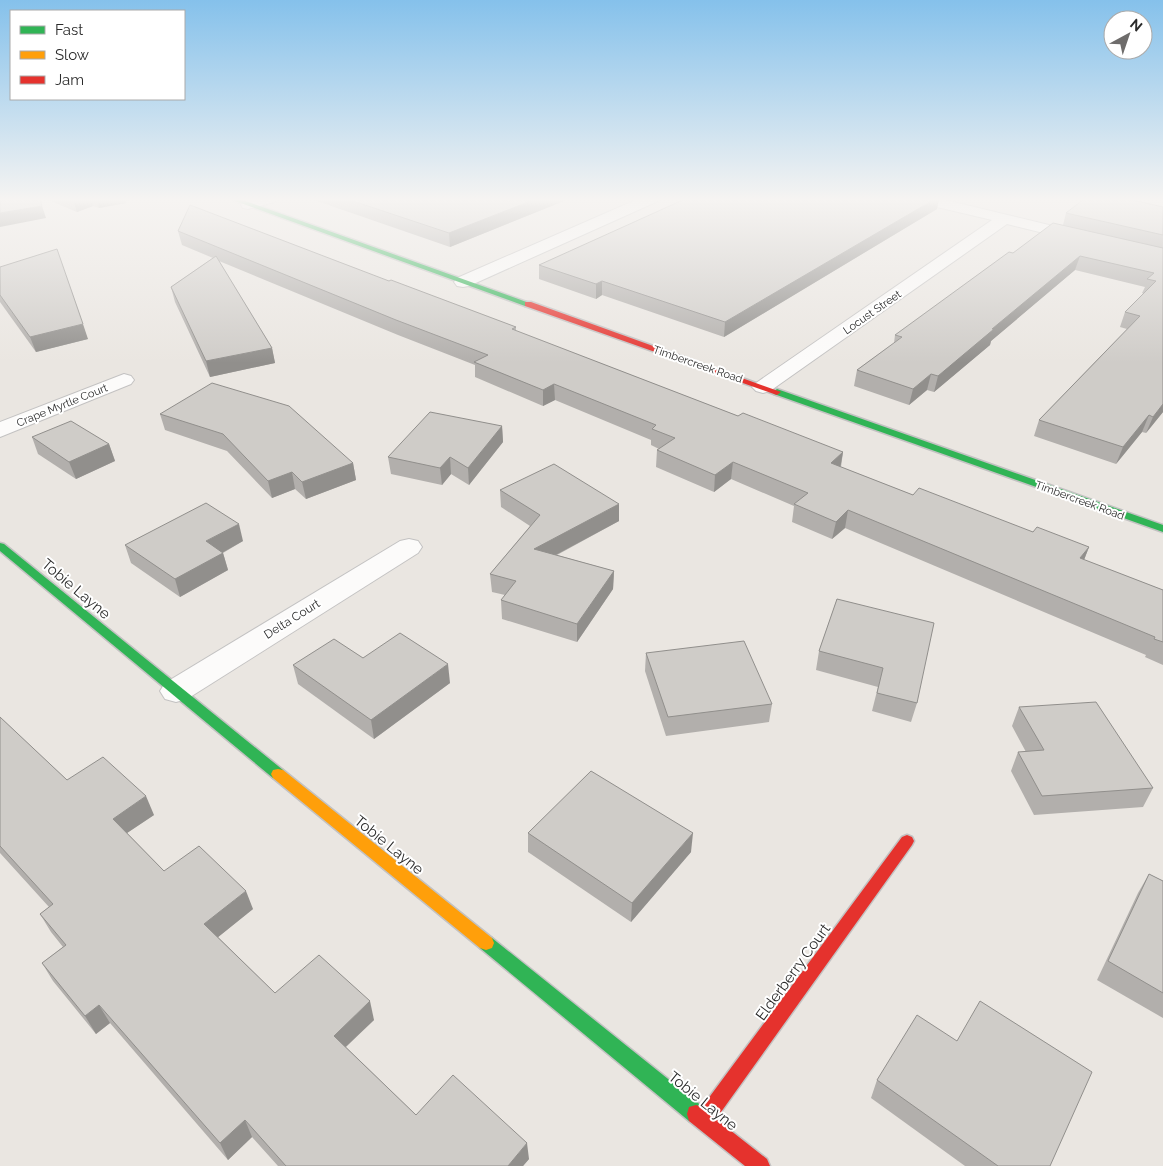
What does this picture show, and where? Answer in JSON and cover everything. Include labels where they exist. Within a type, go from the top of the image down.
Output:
[{"type":"street","name":"Timbercreek Road","points":[[383,253],[1163,529]]},
{"type":"street","points":[[463,282],[528,253]]},
{"type":"street","name":"Locust Street","points":[[764,387],[955,253]]},
{"type":"street","name":"Crape Myrtle Court","points":[[0,430],[124,380]]},
{"type":"street","name":"Tobie Layne","points":[[0,546],[760,1166]]},
{"type":"street","name":"Delta Court","points":[[176,691],[409,547]]},
{"type":"street","name":"Elderberry Court","points":[[704,1120],[907,841]]},
{"type":"building","points":[[43,253],[59,253],[83,324],[30,337],[0,295],[0,267]]},
{"type":"building","points":[[233,253],[317,253],[516,327],[512,329],[738,416],[743,413],[843,452],[831,463],[913,495],[919,488],[1033,532],[1037,527],[1089,547],[1080,558],[1163,590],[1163,642],[1154,639],[1155,637],[848,510],[836,522],[794,504],[808,493],[733,462],[715,475],[657,450],[675,438],[652,429],[656,425],[554,384],[543,390],[474,362],[488,355],[396,320]]},
{"type":"building","points":[[565,253],[842,253],[725,322],[602,281],[596,284],[539,265]]},
{"type":"building","points":[[1007,253],[1163,253],[1163,404],[1153,417],[1149,415],[1123,447],[1039,420],[1140,316],[1125,312],[1156,281],[1147,279],[1154,273],[1080,256],[938,376],[931,374],[913,389],[857,370],[902,337],[895,335]]},
{"type":"building","points":[[216,256],[272,348],[206,361],[171,287]]},
{"type":"building","points":[[212,383],[289,406],[353,463],[302,482],[292,472],[268,481],[223,434],[160,414]]},
{"type":"building","points":[[430,412],[502,426],[468,468],[450,457],[440,468],[388,457]]},
{"type":"building","points":[[71,421],[109,444],[69,462],[32,437]]},
{"type":"building","points":[[554,464],[619,504],[534,549],[614,571],[577,624],[501,600],[516,581],[490,574],[540,515],[500,490]]},
{"type":"building","points":[[206,503],[239,524],[206,541],[223,553],[175,579],[125,545]]},
{"type":"building","points":[[837,599],[934,623],[917,703],[877,693],[883,668],[819,651]]},
{"type":"building","points":[[400,633],[448,664],[371,720],[293,665],[334,639],[363,658]]},
{"type":"building","points":[[744,641],[772,704],[668,717],[646,653]]},
{"type":"building","points":[[1096,702],[1153,788],[1042,796],[1018,752],[1044,750],[1019,707]]},
{"type":"building","points":[[0,717],[67,780],[103,757],[146,796],[113,819],[164,871],[199,846],[246,891],[204,924],[275,993],[319,955],[370,1001],[334,1036],[416,1115],[453,1075],[527,1143],[508,1166],[286,1166],[245,1120],[220,1143],[99,1005],[85,1016],[42,963],[66,945],[40,914],[53,904],[0,846]]},
{"type":"building","points":[[591,771],[693,833],[632,903],[528,833]]},
{"type":"building","points":[[1149,874],[1163,881],[1163,993],[1108,961]]},
{"type":"building","points":[[980,1001],[1092,1072],[1050,1166],[998,1166],[877,1080],[917,1015],[957,1041]]},
{"type":"traffic: fast","points":[[386,253],[528,304]]},
{"type":"traffic: fast","points":[[777,392],[1163,529]]},
{"type":"traffic: fast","points":[[0,546],[278,774]]},
{"type":"traffic: fast","points":[[486,943],[696,1114]]},
{"type":"traffic: slow","points":[[278,774],[486,943]]},
{"type":"traffic: jam","points":[[528,304],[777,392]]},
{"type":"traffic: jam","points":[[704,1120],[907,841]]},
{"type":"traffic: jam","points":[[696,1114],[760,1166]]}]
